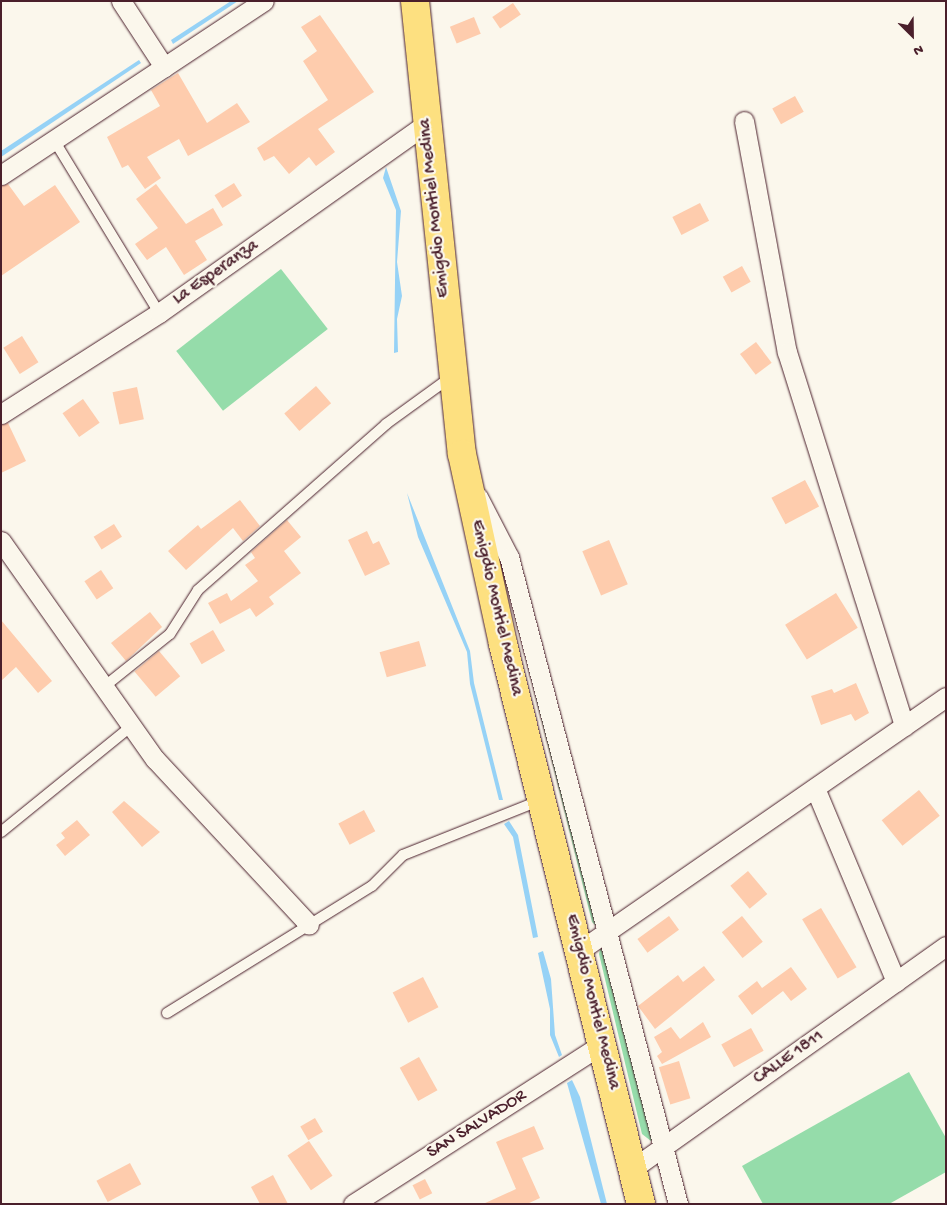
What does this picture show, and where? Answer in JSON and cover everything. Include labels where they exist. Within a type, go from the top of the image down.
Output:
[{"type":"main road","name":"Emigdio Montiel Medina","points":[[415,1],[452,376],[467,478],[601,1046],[641,1204]]},
{"type":"street","points":[[120,1],[164,67]]},
{"type":"street","points":[[1,175],[264,1]]},
{"type":"street","points":[[744,121],[787,352],[904,726]]},
{"type":"street","name":"La Esperanza","points":[[1,414],[159,314],[426,124]]},
{"type":"street","points":[[467,478],[510,557],[609,930],[665,1146],[678,1204]]},
{"type":"street","points":[[1,541],[105,686],[130,727],[309,925]]},
{"type":"street","points":[[579,950],[946,698]]},
{"type":"street","points":[[815,788],[896,982]]},
{"type":"street","name":"CALLE 1811","points":[[632,1169],[946,946]]},
{"type":"street","name":"SAN SALVADOR","points":[[353,1204],[601,1046]]},
{"type":"lane","points":[[54,140],[159,314]]},
{"type":"lane","points":[[105,686],[170,634],[198,590],[386,424],[452,376]]},
{"type":"lane","points":[[1,832],[130,727]]},
{"type":"lane","points":[[166,1013],[372,886],[408,852],[542,799]]},
{"type":"green space","points":[[281,269],[328,329],[223,411],[176,351]]},
{"type":"green space","points":[[498,546],[598,923],[595,925],[592,922]]},
{"type":"green space","points":[[601,945],[653,1139],[651,1141],[642,1134],[599,954]]},
{"type":"green space","points":[[909,1072],[946,1138],[946,1172],[889,1204],[763,1204],[742,1166]]},
{"type":"water","points":[[231,1],[238,1],[173,44],[171,40]]},
{"type":"water","points":[[139,60],[141,63],[1,157],[1,151]]},
{"type":"water","points":[[386,167],[401,211],[397,262],[402,296],[397,319],[398,352],[394,353],[396,210],[383,178]]},
{"type":"water","points":[[407,493],[470,651],[474,683],[503,800],[499,800],[470,684],[467,652],[418,537]]},
{"type":"water","points":[[509,821],[518,835],[538,937],[533,938],[513,837],[504,824]]},
{"type":"water","points":[[543,951],[551,979],[555,1035],[562,1055],[559,1057],[550,1035],[550,1009],[538,953]]},
{"type":"water","points":[[572,1080],[580,1097],[607,1204],[601,1204],[567,1083]]},
{"type":"building","points":[[513,3],[521,15],[500,29],[492,17]]},
{"type":"building","points":[[320,15],[374,92],[318,129],[335,152],[316,166],[309,157],[289,174],[274,156],[264,161],[257,148],[328,100],[303,61],[317,51],[301,27]]},
{"type":"building","points":[[474,17],[481,34],[457,43],[450,27]]},
{"type":"building","points":[[178,73],[207,123],[237,103],[250,122],[188,156],[179,139],[147,157],[161,178],[145,189],[128,165],[122,168],[107,137],[160,106],[151,90]]},
{"type":"building","points":[[795,96],[804,112],[781,124],[772,109]]},
{"type":"building","points":[[234,183],[242,196],[222,208],[214,195]]},
{"type":"building","points":[[8,184],[24,206],[55,185],[80,222],[1,276],[1,186]]},
{"type":"building","points":[[156,184],[186,224],[213,208],[223,225],[195,241],[207,260],[184,275],[166,247],[147,260],[135,244],[158,228],[136,199]]},
{"type":"building","points":[[700,203],[709,221],[681,235],[672,217]]},
{"type":"building","points":[[742,266],[751,282],[731,292],[723,277]]},
{"type":"building","points":[[22,336],[38,362],[20,374],[3,348]]},
{"type":"building","points":[[756,342],[772,363],[756,375],[740,354]]},
{"type":"building","points":[[316,386],[331,403],[299,431],[284,414]]},
{"type":"building","points":[[137,387],[144,419],[119,424],[113,392]]},
{"type":"building","points":[[83,399],[100,423],[79,437],[63,413]]},
{"type":"building","points":[[8,423],[26,461],[1,473],[1,425]]},
{"type":"building","points":[[805,480],[819,506],[786,524],[771,498]]},
{"type":"building","points":[[240,500],[260,526],[243,541],[233,528],[186,570],[168,551],[198,525],[201,529]]},
{"type":"building","points":[[287,520],[301,537],[284,551],[301,573],[269,597],[274,604],[256,617],[250,608],[220,624],[208,603],[227,593],[231,601],[258,581],[245,565],[255,558],[251,552]]},
{"type":"building","points":[[114,524],[122,537],[102,549],[94,537]]},
{"type":"building","points":[[367,531],[373,544],[379,541],[390,564],[365,576],[348,540]]},
{"type":"building","points":[[609,540],[628,584],[601,596],[582,551]]},
{"type":"building","points":[[101,570],[113,588],[97,599],[84,581]]},
{"type":"building","points":[[836,593],[858,628],[807,660],[785,625]]},
{"type":"building","points":[[150,612],[162,627],[126,661],[111,643]]},
{"type":"building","points":[[1,620],[52,681],[38,693],[16,667],[1,681]]},
{"type":"building","points":[[213,630],[225,651],[202,664],[190,644]]},
{"type":"building","points":[[419,641],[426,666],[387,677],[380,652]]},
{"type":"building","points":[[159,651],[180,676],[156,697],[134,672]]},
{"type":"building","points":[[856,683],[869,713],[855,721],[851,714],[821,725],[811,696],[832,689],[834,693]]},
{"type":"building","points":[[919,790],[940,816],[902,846],[882,820]]},
{"type":"building","points":[[124,801],[160,832],[142,847],[112,812]]},
{"type":"building","points":[[364,810],[375,831],[350,845],[338,824]]},
{"type":"building","points":[[77,820],[90,835],[65,856],[56,845],[65,838],[61,833]]},
{"type":"building","points":[[748,871],[767,894],[750,909],[730,886]]},
{"type":"building","points":[[821,908],[857,967],[838,978],[802,919]]},
{"type":"building","points":[[669,916],[679,930],[647,953],[637,939]]},
{"type":"building","points":[[742,916],[763,942],[743,958],[722,932]]},
{"type":"building","points":[[704,966],[715,980],[655,1029],[638,1006],[678,975],[683,982]]},
{"type":"building","points":[[791,967],[807,989],[791,1001],[783,991],[752,1015],[738,996],[757,981],[762,988]]},
{"type":"building","points":[[423,977],[438,1007],[408,1023],[393,992]]},
{"type":"building","points":[[703,1022],[711,1037],[662,1064],[657,1056],[662,1052],[654,1037],[671,1027],[680,1039]]},
{"type":"building","points":[[751,1028],[764,1051],[734,1067],[721,1044]]},
{"type":"building","points":[[419,1057],[437,1090],[418,1101],[400,1068]]},
{"type":"building","points":[[679,1061],[690,1098],[670,1104],[659,1067]]},
{"type":"building","points":[[315,1118],[323,1132],[308,1140],[300,1126]]},
{"type":"building","points":[[534,1126],[544,1149],[522,1158],[540,1198],[527,1204],[483,1204],[516,1189],[496,1142]]},
{"type":"building","points":[[309,1141],[332,1176],[311,1190],[287,1156]]},
{"type":"building","points":[[130,1163],[141,1184],[108,1202],[96,1181]]},
{"type":"building","points":[[273,1175],[288,1204],[260,1204],[251,1187]]},
{"type":"building","points":[[425,1179],[432,1193],[420,1200],[413,1185]]}]
